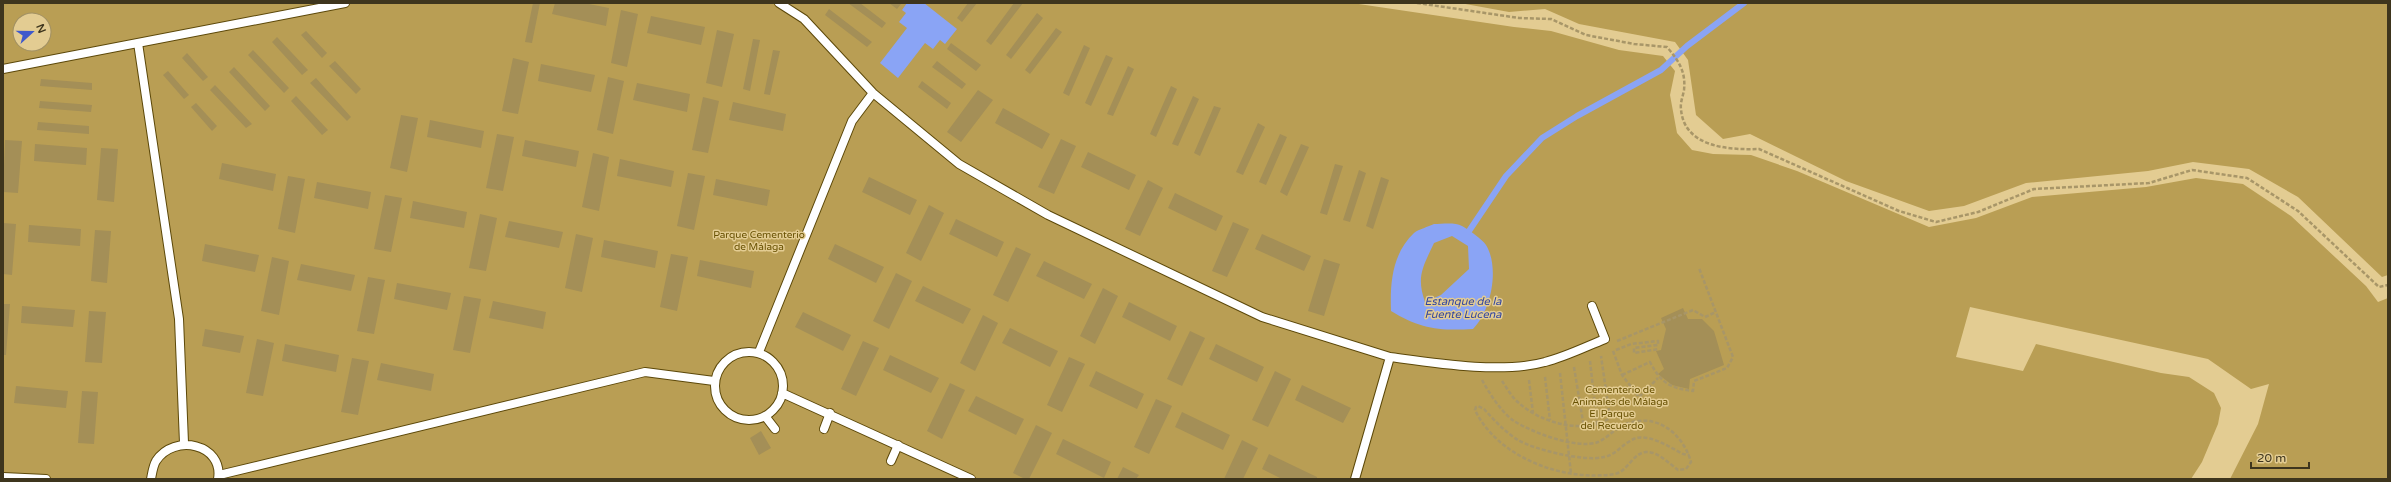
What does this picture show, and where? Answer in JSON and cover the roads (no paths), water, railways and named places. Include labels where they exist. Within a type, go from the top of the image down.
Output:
[{"type":"lane","points":[[3,69],[345,3]]},
{"type":"lane","points":[[778,3],[804,19],[873,93],[959,164],[1048,215],[1262,317],[1390,357],[1504,368],[1545,363],[1605,339],[1592,306]]},
{"type":"lane","points":[[138,43],[179,319],[184,443]]},
{"type":"lane","points":[[759,352],[852,120],[873,93]]},
{"type":"lane","points":[[744,351],[759,352],[770,358],[779,368],[783,380],[782,393],[773,410],[765,416],[751,420],[736,418],[723,409],[716,396],[714,382],[719,367],[730,357],[744,351]]},
{"type":"lane","points":[[1355,479],[1390,357]]},
{"type":"lane","points":[[151,479],[155,462],[167,448],[184,443],[197,445],[207,452],[215,463],[218,477],[645,372],[714,382]]},
{"type":"lane","points":[[782,393],[830,413],[968,478]]},
{"type":"lane","points":[[824,429],[830,413]]},
{"type":"lane","points":[[765,416],[775,429]]},
{"type":"lane","points":[[891,461],[898,445]]},
{"type":"lane","points":[[3,477],[46,479]]},
{"type":"water","points":[[907,3],[924,3],[957,29],[945,44],[940,40],[933,49],[925,43],[898,78],[880,63],[907,28],[899,22],[906,13],[902,10]]},
{"type":"water","name":"Estanque de la Fuente Lucena","points":[[1434,224],[1459,225],[1468,229],[1486,245],[1490,254],[1493,277],[1492,289],[1485,312],[1473,329],[1450,330],[1430,328],[1411,322],[1391,311],[1392,280],[1394,269],[1401,250],[1414,233]],"holes":[[[1452,236],[1468,246],[1469,269],[1441,295],[1425,302],[1422,293],[1421,278],[1424,265],[1434,243]]]},
{"type":"waterway","points":[[1469,231],[1506,176],[1542,138],[1577,116],[1661,70],[1687,46],[1744,3]]},
{"type":"park label","name":"Parque Cementerio de Málaga","points":[[759,240]]},
{"type":"park label","name":"Cementerio de Animales de Málaga","points":[[1620,396]]},
{"type":"park label","name":"El Parque del Recuerdo","points":[[1612,420]]}]
